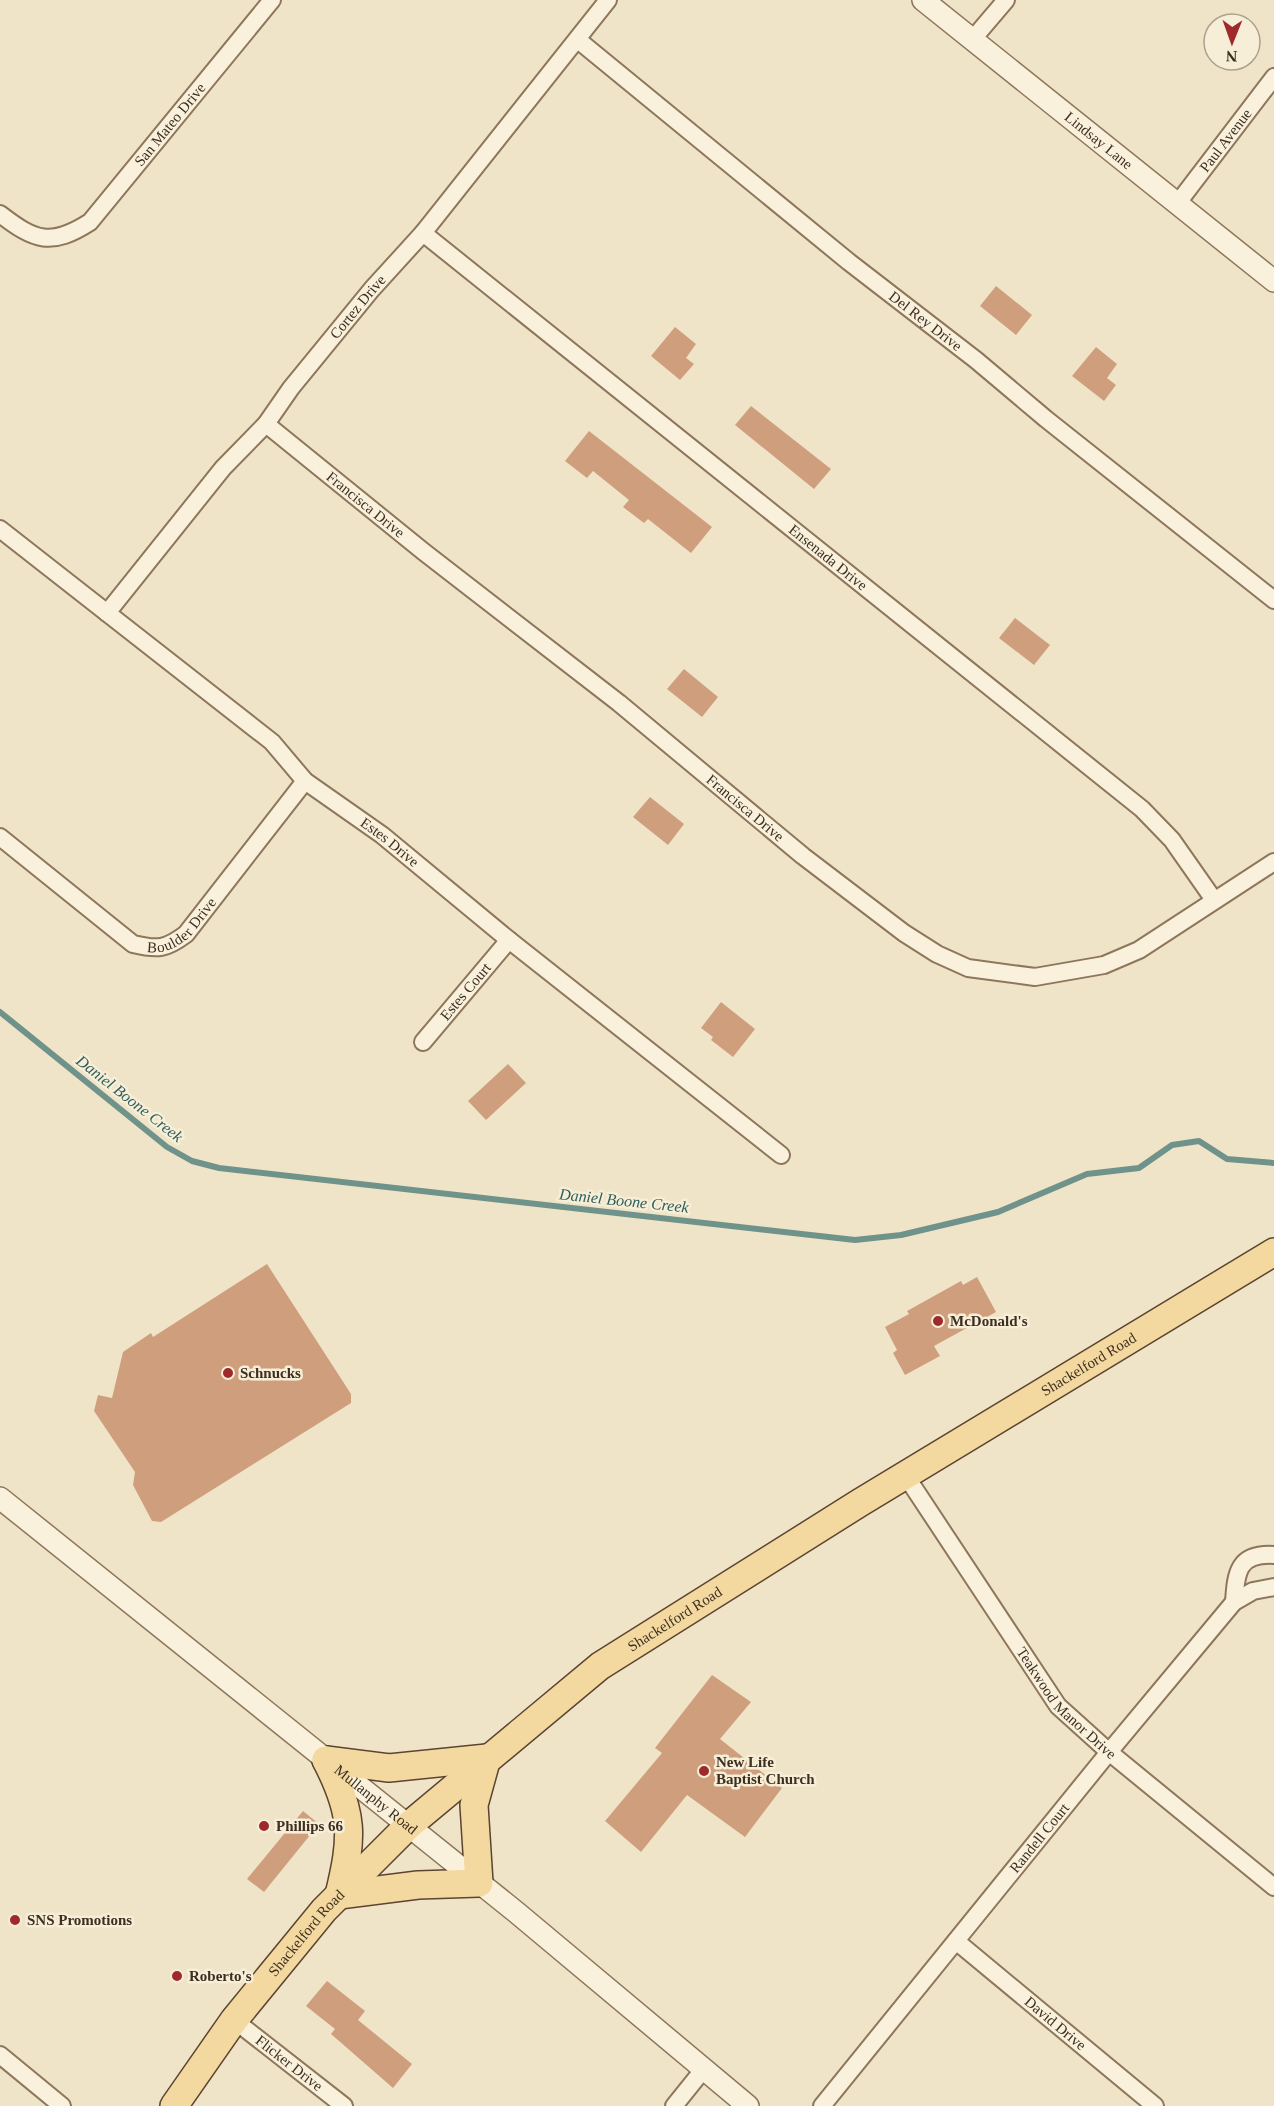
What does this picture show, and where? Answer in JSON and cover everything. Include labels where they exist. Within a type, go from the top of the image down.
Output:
[{"type":"main road","name":"Shackelford Road","points":[[174,2106],[234,2020],[315,1920],[339,1895],[408,1826],[600,1666],[1274,1252]]},
{"type":"main road","points":[[487,1758],[474,1805],[479,1883],[418,1885],[339,1895],[347,1863],[349,1823],[343,1792],[326,1760],[389,1768],[487,1758]]},
{"type":"street","name":"San Mateo Drive","points":[[0,214],[38,238],[60,239],[90,222],[272,0]]},
{"type":"street","name":"Cortez Drive","points":[[107,613],[223,468],[266,424],[291,388],[372,289],[423,233],[608,0]]},
{"type":"street","name":"Lindsay Lane","points":[[923,0],[1274,281]]},
{"type":"street","points":[[972,40],[1006,0]]},
{"type":"street","name":"Del Rey Drive","points":[[578,40],[849,262],[976,360],[1274,600]]},
{"type":"street","name":"Paul Avenue","points":[[1177,204],[1274,77]]},
{"type":"street","name":"Ensenada Drive","points":[[423,233],[1142,809],[1172,840],[1214,900]]},
{"type":"street","name":"Francisca Drive","points":[[266,424],[424,552],[619,704],[803,856],[904,933],[937,954],[968,968],[1035,977],[1069,973],[1104,965],[1139,950],[1274,861]]},
{"type":"street","name":"Estes Drive","points":[[0,529],[206,693],[272,742],[305,781],[382,836],[509,940],[781,1155]]},
{"type":"street","name":"Boulder Drive","points":[[0,837],[133,944],[151,948],[170,946],[186,934],[305,781]]},
{"type":"street","name":"Estes Court","points":[[423,1042],[509,940]]},
{"type":"street","name":"Teakwood Manor Drive","points":[[906,1476],[1059,1706],[1109,1752],[1274,1887]]},
{"type":"street","name":"Mullanphy Road","points":[[0,1498],[479,1883],[748,2106]]},
{"type":"street","points":[[1234,1602],[1240,1567],[1247,1559],[1263,1555],[1274,1556]]},
{"type":"street","name":"Randell Court","points":[[822,2106],[1109,1752],[1234,1602],[1253,1591],[1271,1587]]},
{"type":"street","name":"David Drive","points":[[956,1941],[1155,2106]]},
{"type":"street","name":"Flicker Drive","points":[[234,2020],[344,2106]]},
{"type":"street","points":[[0,2055],[62,2106]]},
{"type":"street","points":[[674,2106],[703,2070]]},
{"type":"building","points":[[996,286],[1032,315],[1016,335],[980,306]]},
{"type":"building","points":[[675,327],[696,344],[686,358],[694,364],[680,380],[651,356]]},
{"type":"building","points":[[1096,347],[1117,364],[1107,378],[1116,385],[1104,401],[1072,376]]},
{"type":"building","points":[[751,406],[831,469],[814,489],[735,425]]},
{"type":"building","points":[[589,431],[712,527],[691,553],[648,519],[644,523],[623,507],[629,500],[593,471],[587,478],[565,461]]},
{"type":"building","points":[[1015,618],[1050,645],[1034,665],[999,638]]},
{"type":"building","points":[[684,669],[718,697],[702,717],[667,689]]},
{"type":"building","points":[[650,797],[684,824],[668,845],[633,817]]},
{"type":"building","points":[[721,1002],[755,1029],[733,1057],[711,1040],[713,1037],[701,1028]]},
{"type":"building","points":[[508,1064],[526,1083],[486,1120],[468,1101]]},
{"type":"building","name":"Schnucks","points":[[267,1264],[351,1394],[351,1403],[161,1522],[152,1521],[133,1485],[135,1472],[94,1411],[98,1395],[112,1398],[123,1352],[151,1333],[153,1337]]},
{"type":"building","name":"McDonald's","points":[[977,1277],[996,1312],[934,1346],[940,1356],[905,1375],[893,1353],[897,1350],[885,1327],[909,1314],[907,1311],[961,1281],[963,1285]]},
{"type":"building","name":"New Life Baptist Church","points":[[712,1675],[751,1702],[720,1739],[782,1788],[745,1837],[687,1795],[641,1852],[605,1821],[662,1753],[655,1748]]},
{"type":"building","points":[[303,1811],[319,1824],[264,1892],[247,1879]]},
{"type":"building","points":[[327,1981],[365,2011],[358,2020],[412,2064],[393,2088],[331,2034],[335,2029],[306,2006]]},
{"type":"waterway","name":"Daniel Boone Creek","points":[[0,1012],[167,1147],[192,1161],[219,1168],[855,1240],[901,1235],[998,1212],[1087,1174],[1139,1168],[1172,1145],[1199,1141],[1227,1159],[1274,1163]]},
{"type":"place","name":"McDonald's","points":[[938,1321]]},
{"type":"place","name":"Schnucks","points":[[228,1373]]},
{"type":"place","name":"New Life Baptist Church","points":[[704,1771]]},
{"type":"place","name":"Phillips 66","points":[[264,1826]]},
{"type":"place","name":"SNS Promotions","points":[[15,1920]]},
{"type":"place","name":"Roberto's","points":[[177,1976]]}]
